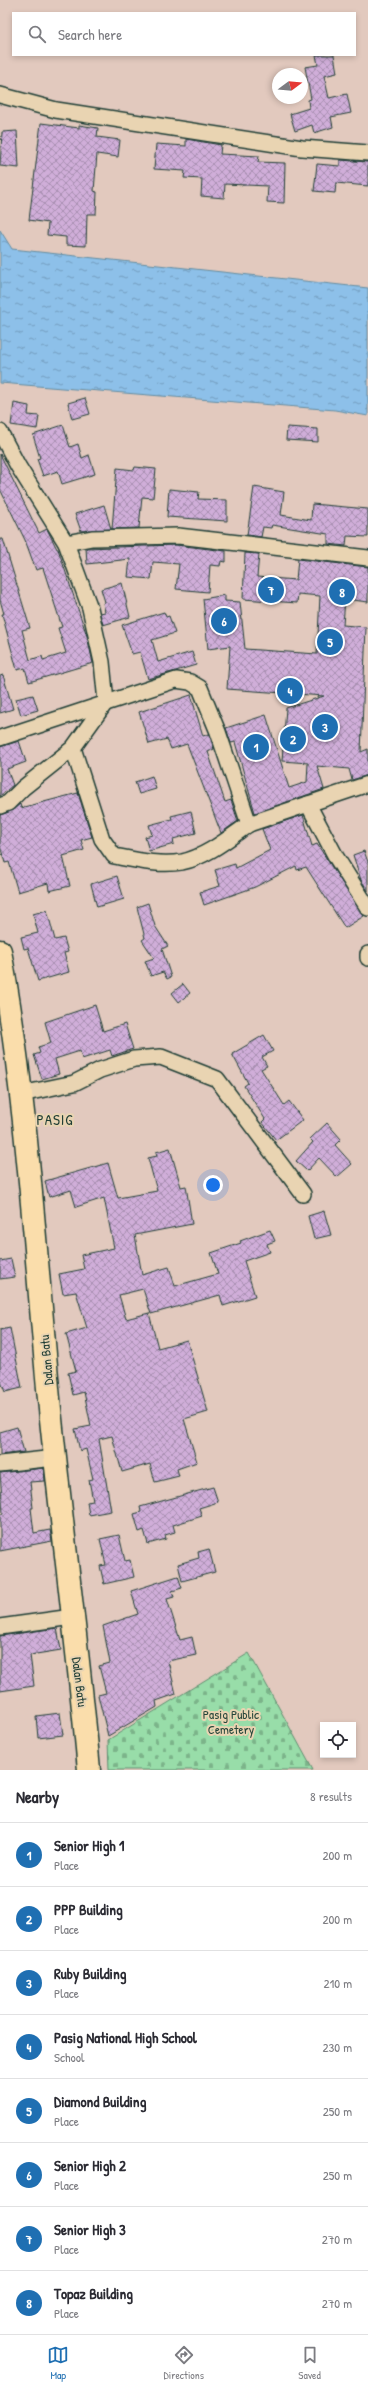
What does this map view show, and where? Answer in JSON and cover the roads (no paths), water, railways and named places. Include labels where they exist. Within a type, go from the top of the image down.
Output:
[{"type":"main road","name":"Dalan Batu","points":[[0,951],[10,1002],[21,1094],[54,1458],[89,1770]]},
{"type":"street","points":[[0,95],[56,110],[302,148],[368,153]]},
{"type":"street","points":[[0,432],[21,472],[66,543],[90,608],[102,662],[106,702],[73,748],[8,803],[0,806]]},
{"type":"street","points":[[66,543],[92,538],[178,536],[368,558]]},
{"type":"street","points":[[0,738],[176,680],[190,682],[200,688],[218,732],[249,824]]},
{"type":"street","points":[[73,748],[102,839],[114,856],[163,862],[182,862],[222,842],[249,824],[368,784]]},
{"type":"street","points":[[308,804],[336,857],[368,908]]},
{"type":"street","points":[[21,1094],[74,1083],[100,1070],[134,1058],[161,1057],[217,1079],[303,1194]]},
{"type":"street","points":[[0,1464],[54,1458]]},
{"type":"street","points":[[0,1627],[72,1617]]},
{"type":"water","points":[[0,230],[12,249],[368,288],[368,416],[335,410],[0,383]]},
{"type":"place","name":"Senior High 3","points":[[271,590]]},
{"type":"place","name":"Topaz Building","points":[[342,592]]},
{"type":"place","name":"Senior High 2","points":[[224,621]]},
{"type":"place","name":"Diamond Building","points":[[330,642]]},
{"type":"place","name":"Pasig National High School","points":[[290,691]]},
{"type":"place","name":"Ruby Building","points":[[325,727]]},
{"type":"place","name":"PPP Building","points":[[293,739]]},
{"type":"place","name":"Senior High 1","points":[[256,747]]},
{"type":"district","name":"PASIG","points":[[55,1120]]},
{"type":"park label","name":"Pasig Public Cemetery","points":[[231,1722]]}]
